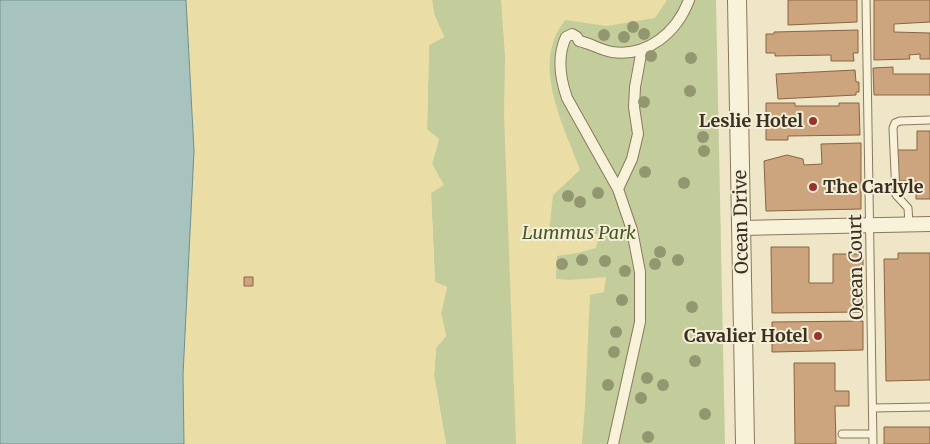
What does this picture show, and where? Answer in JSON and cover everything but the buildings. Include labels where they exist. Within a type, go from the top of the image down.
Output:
[{"type":"street","points":[[613,444],[640,322],[640,272],[632,230],[618,189],[567,98],[560,63],[562,48],[566,37],[572,34],[579,41],[611,52],[625,53],[654,44],[677,24],[689,0]]},
{"type":"street","name":"Ocean Drive","points":[[737,0],[745,444]]},
{"type":"street","points":[[618,189],[632,159],[638,134],[634,107],[635,87],[642,48]]},
{"type":"street","points":[[742,228],[930,224]]},
{"type":"lane","name":"Ocean Court","points":[[866,0],[873,444]]},
{"type":"lane","points":[[909,224],[908,208],[896,195],[895,123],[900,121],[930,120]]},
{"type":"lane","points":[[873,408],[930,407]]},
{"type":"lane","points":[[842,434],[873,434]]},
{"type":"green space","name":"Lummus Park","points":[[432,0],[716,0],[725,444],[446,444],[434,375],[436,348],[446,336],[441,313],[447,287],[435,282],[431,193],[443,185],[432,164],[439,139],[427,130],[429,45],[444,37],[434,14]]},
{"type":"sand","points":[[186,0],[432,0],[434,14],[444,37],[429,45],[427,129],[439,139],[432,164],[444,185],[431,193],[435,282],[447,287],[441,313],[446,336],[436,348],[434,375],[446,444],[182,444],[181,368],[194,151]]},
{"type":"sand","points":[[501,0],[667,0],[655,18],[607,26],[565,20],[555,37],[550,56],[552,89],[556,106],[580,170],[553,195],[549,232],[599,234],[596,248],[557,256],[556,279],[570,280],[606,277],[604,292],[590,295],[582,444],[516,444],[504,115],[505,57]]},
{"type":"water","points":[[0,0],[186,0],[194,151],[183,375],[184,444],[0,444]]},
{"type":"place","name":"Leslie Hotel","points":[[813,121]]},
{"type":"place","name":"The Carlyle","points":[[813,187]]},
{"type":"place","name":"Cavalier Hotel","points":[[818,336]]}]
